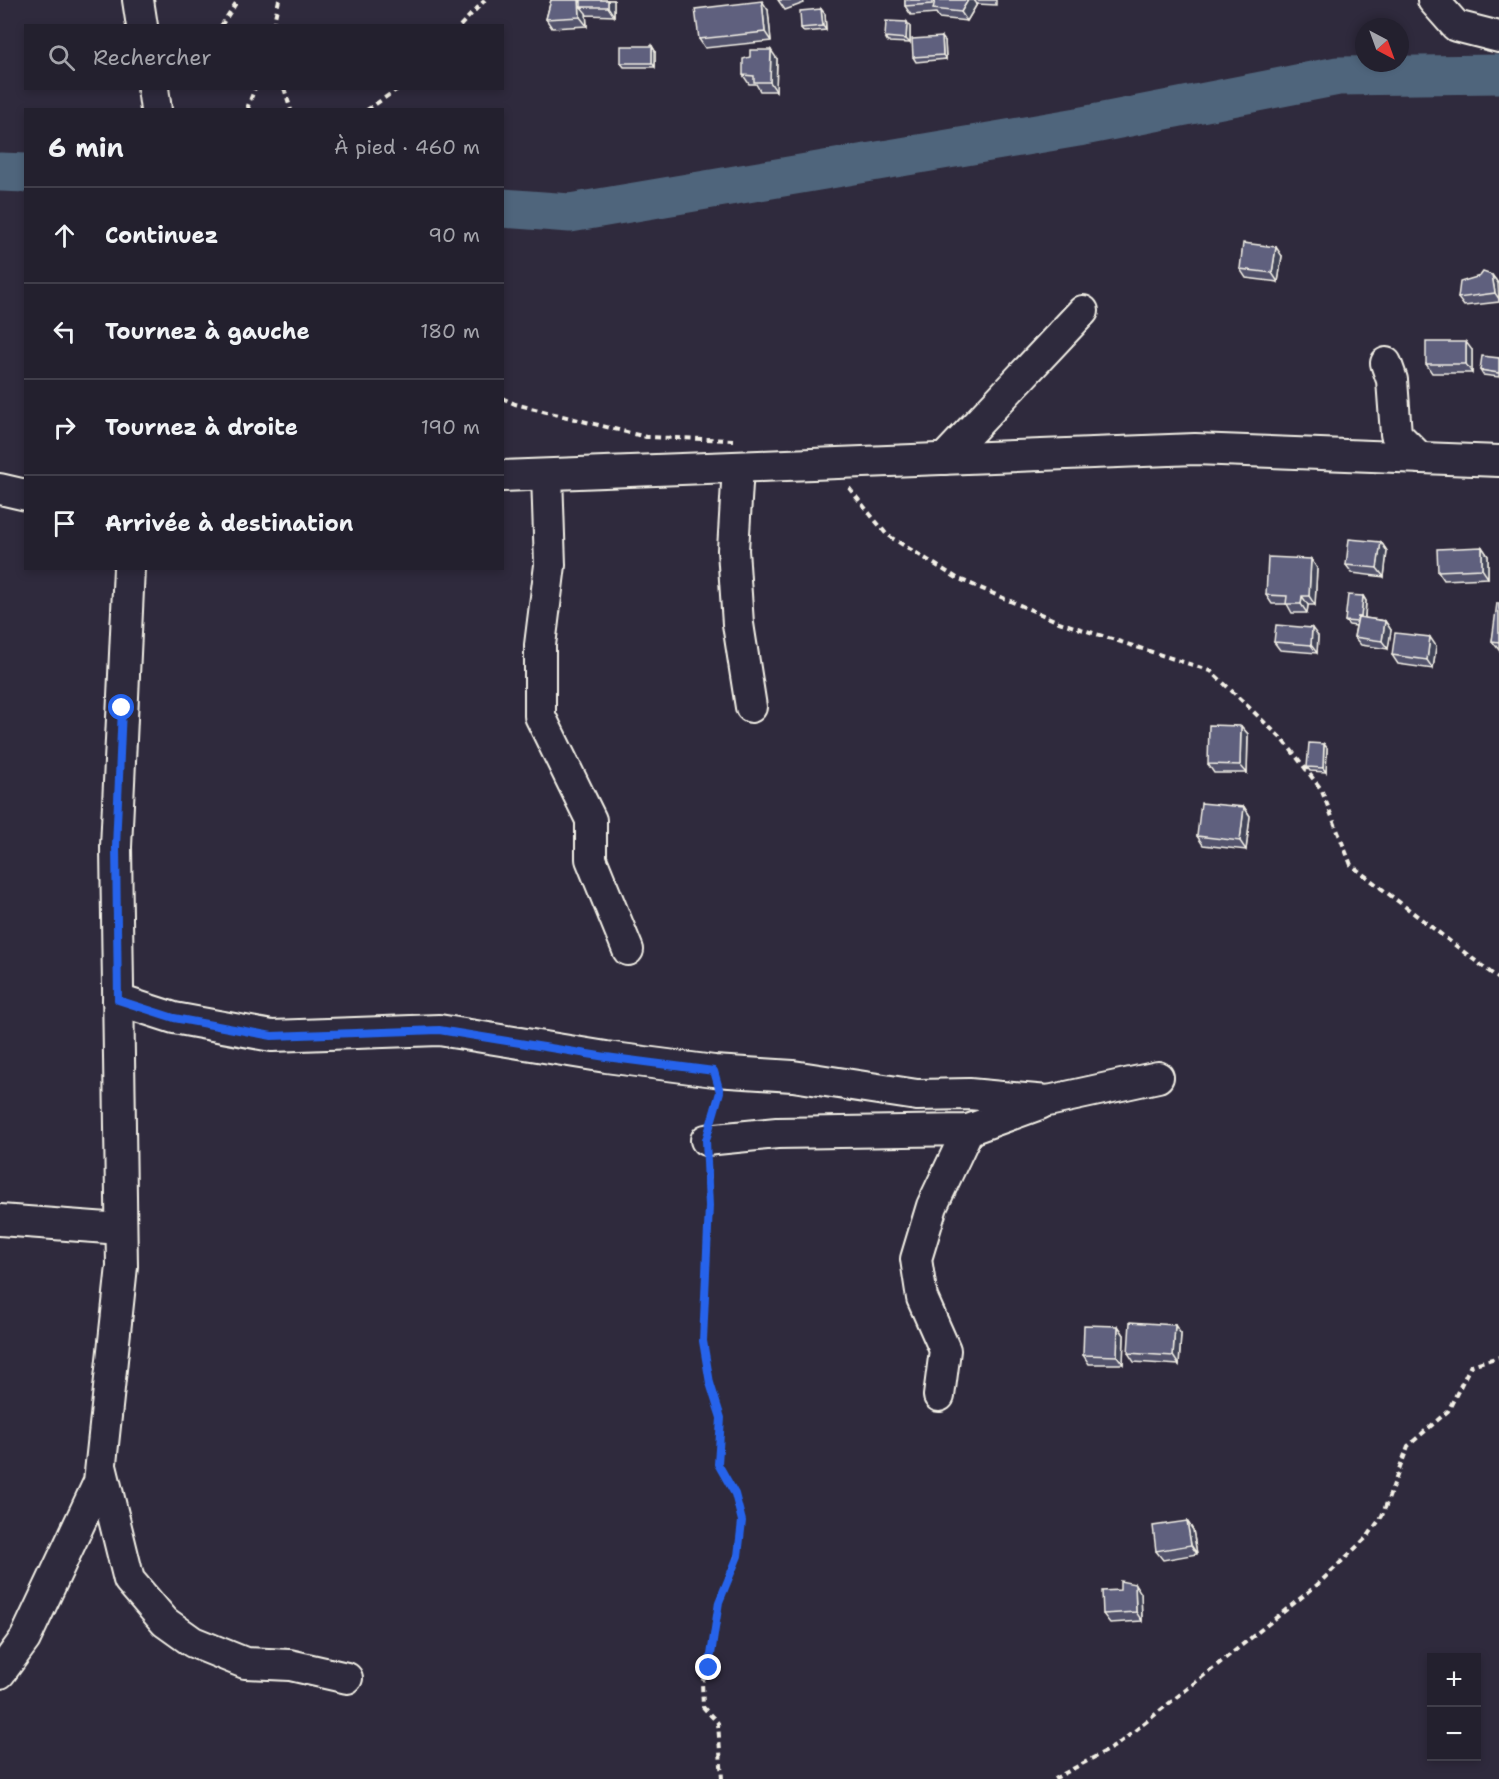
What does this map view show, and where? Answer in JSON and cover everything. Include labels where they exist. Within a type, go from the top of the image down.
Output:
[{"type":"street","points":[[138,0],[142,24]]},
{"type":"street","points":[[1433,0],[1456,26],[1499,37]]},
{"type":"street","points":[[153,90],[156,108]]},
{"type":"street","points":[[944,459],[1083,311]]},
{"type":"street","points":[[1386,363],[1392,380],[1396,434],[1420,458]]},
{"type":"street","points":[[504,476],[547,474],[737,454],[836,464],[1195,449],[1499,461]]},
{"type":"street","points":[[737,454],[733,550],[738,624],[751,707]]},
{"type":"street","points":[[547,474],[550,565],[540,645],[540,716],[591,820],[591,859],[628,950]]},
{"type":"street","points":[[0,489],[24,495]]},
{"type":"street","points":[[0,1673],[25,1639],[99,1482],[122,1266],[116,847],[129,570]]},
{"type":"street","points":[[118,1000],[174,1018],[272,1036],[439,1030],[594,1056],[714,1071],[793,1076],[916,1095],[969,1094],[1048,1101]]},
{"type":"street","points":[[706,1140],[777,1133],[968,1130],[1048,1101],[1158,1077]]},
{"type":"street","points":[[939,1396],[945,1350],[922,1298],[916,1259],[932,1206],[968,1130]]},
{"type":"street","points":[[0,1220],[121,1229]]},
{"type":"street","points":[[101,1463],[129,1580],[165,1622],[193,1642],[245,1663],[290,1665],[346,1678]]},
{"type":"path","points":[[222,24],[238,0]]},
{"type":"path","points":[[273,24],[279,0]]},
{"type":"path","points":[[462,24],[485,0]]},
{"type":"path","points":[[248,108],[254,90]]},
{"type":"path","points":[[285,90],[290,108]]},
{"type":"path","points":[[370,108],[396,90]]},
{"type":"path","points":[[504,399],[515,404],[646,437],[725,438],[737,454]]},
{"type":"path","points":[[836,464],[850,490],[887,535],[957,578],[1059,622],[1210,671],[1285,742],[1320,789],[1351,865],[1499,979]]},
{"type":"path","points":[[714,1071],[720,1092],[706,1140],[709,1206],[703,1341],[710,1383],[721,1418],[718,1464],[735,1494],[742,1521],[738,1556],[719,1602],[709,1668],[702,1682],[704,1707],[718,1723],[722,1779]]},
{"type":"path","points":[[1054,1779],[1117,1745],[1317,1585],[1373,1530],[1382,1516],[1408,1446],[1448,1411],[1471,1365],[1499,1357]]},
{"type":"building","points":[[551,0],[579,0],[580,17],[546,19]]},
{"type":"building","points":[[581,0],[608,0],[608,7],[581,7]]},
{"type":"building","points":[[905,0],[932,0],[932,4],[905,6]]},
{"type":"building","points":[[935,0],[968,0],[961,12],[933,9]]},
{"type":"building","points":[[762,1],[765,32],[699,39],[695,9]]},
{"type":"building","points":[[821,9],[823,26],[801,28],[800,11]]},
{"type":"building","points":[[886,21],[907,22],[906,39],[885,37]]},
{"type":"building","points":[[942,37],[943,55],[913,57],[912,39]]},
{"type":"building","points":[[621,46],[652,46],[652,63],[621,63]]},
{"type":"building","points":[[750,50],[771,50],[770,82],[754,82],[754,76],[743,75],[743,59],[750,57]]},
{"type":"building","points":[[1243,243],[1276,247],[1272,273],[1240,269]]},
{"type":"building","points":[[1483,272],[1492,275],[1495,293],[1458,298],[1460,282],[1480,276]]},
{"type":"building","points":[[1426,342],[1466,342],[1466,364],[1426,364]]},
{"type":"building","points":[[1482,356],[1499,358],[1499,373],[1480,370]]},
{"type":"building","points":[[1349,539],[1381,542],[1377,568],[1346,565]]},
{"type":"building","points":[[1482,547],[1482,569],[1438,571],[1437,549]]},
{"type":"building","points":[[1268,557],[1311,559],[1309,596],[1302,596],[1301,604],[1286,604],[1287,596],[1266,595]]},
{"type":"building","points":[[1348,595],[1363,596],[1361,617],[1358,617],[1357,622],[1345,621]]},
{"type":"building","points":[[1497,603],[1499,603],[1499,642],[1492,641]]},
{"type":"building","points":[[1358,617],[1385,621],[1382,641],[1354,637]]},
{"type":"building","points":[[1276,625],[1312,628],[1311,645],[1274,642]]},
{"type":"building","points":[[1395,633],[1430,637],[1427,660],[1392,655]]},
{"type":"building","points":[[1209,725],[1241,726],[1240,765],[1208,764]]},
{"type":"building","points":[[1309,743],[1324,744],[1323,768],[1307,767]]},
{"type":"building","points":[[1201,803],[1244,807],[1240,841],[1197,836]]},
{"type":"building","points":[[1130,1322],[1175,1325],[1173,1356],[1128,1353]]},
{"type":"building","points":[[1084,1325],[1118,1326],[1117,1356],[1083,1355]]},
{"type":"building","points":[[1187,1521],[1191,1545],[1156,1551],[1153,1526]]},
{"type":"building","points":[[1120,1581],[1135,1584],[1136,1612],[1103,1614],[1102,1591],[1120,1590]]},
{"type":"waterway","points":[[504,208],[570,213],[1078,127],[1338,76],[1499,74]]},
{"type":"waterway","points":[[0,172],[24,173]]},
{"type":"route","points":[[122,708],[116,847],[118,1000],[174,1018],[272,1036],[439,1030],[503,1042],[714,1071],[720,1092],[706,1140],[709,1206],[703,1341],[710,1383],[721,1418],[718,1464],[735,1494],[742,1521],[738,1556],[719,1602],[709,1668]]}]
